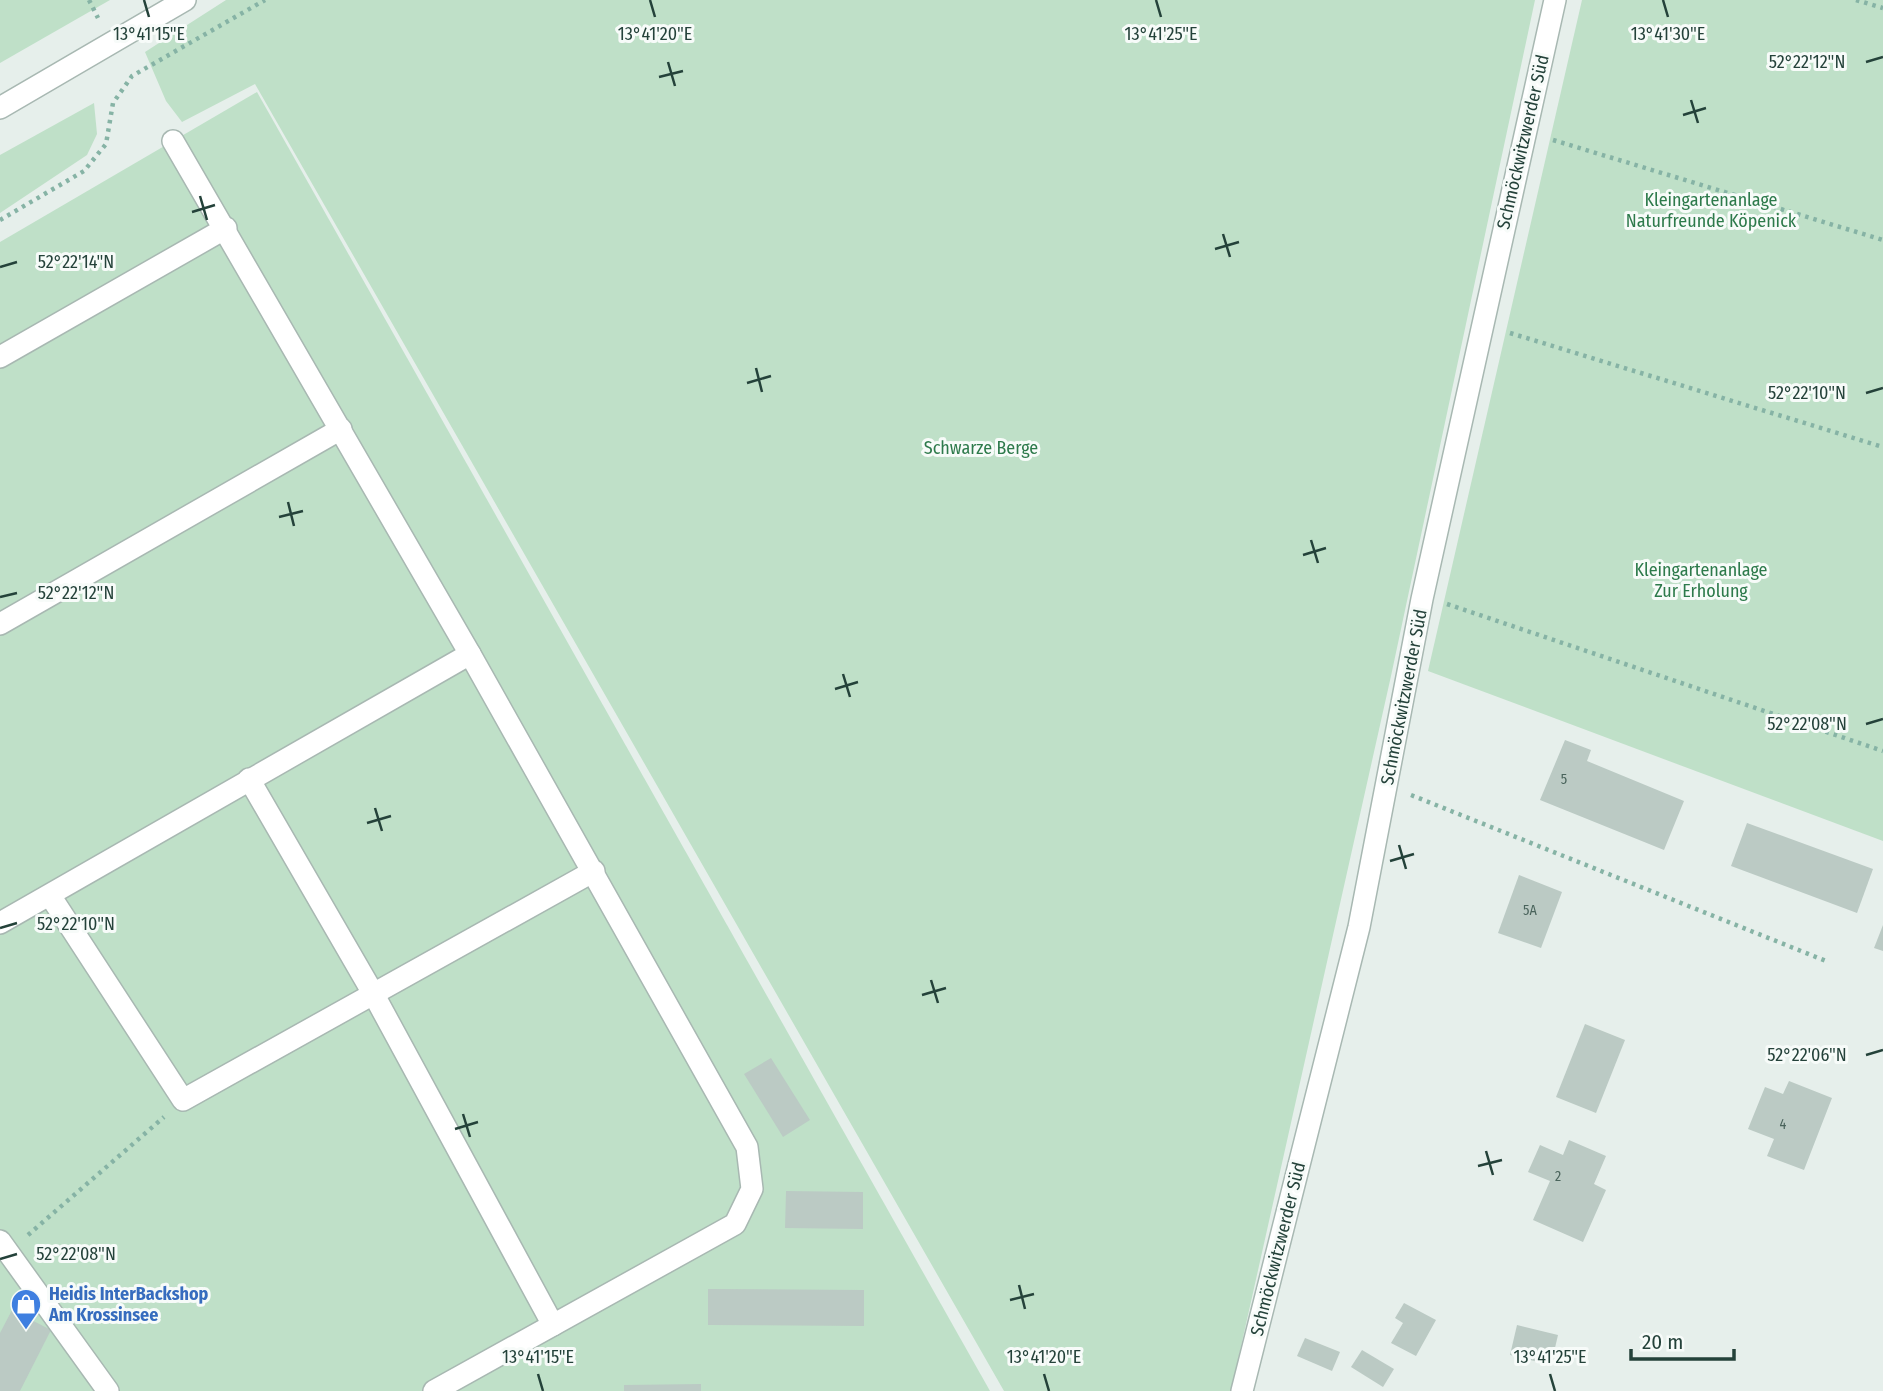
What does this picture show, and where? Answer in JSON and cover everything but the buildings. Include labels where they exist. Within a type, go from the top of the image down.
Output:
[{"type":"street","points":[[0,108],[186,0]]},
{"type":"street","name":"Schmöckwitzwerder Süd","points":[[1242,1391],[1359,926],[1422,599],[1555,0]]},
{"type":"street","points":[[173,141],[226,228],[594,871],[747,1147],[752,1189],[735,1224],[435,1391]]},
{"type":"street","points":[[0,357],[226,228]]},
{"type":"street","points":[[0,624],[341,429]]},
{"type":"street","points":[[0,923],[51,897],[249,779],[470,654]]},
{"type":"street","points":[[249,779],[374,995],[553,1325]]},
{"type":"street","points":[[51,897],[183,1100],[594,871]]},
{"type":"street","points":[[4,1247],[108,1391]]},
{"type":"path","points":[[0,220],[84,171],[106,144],[113,103],[132,76],[265,0]]},
{"type":"path","points":[[1856,0],[1883,8]]},
{"type":"path","points":[[1524,134],[1883,240]]},
{"type":"path","points":[[1482,324],[1883,447]]},
{"type":"path","points":[[1422,599],[1443,602],[1883,751]]},
{"type":"path","points":[[1388,786],[1826,961]]},
{"type":"path","points":[[4,1247],[183,1100]]},
{"type":"green space","points":[[0,0],[110,0],[0,63]]},
{"type":"green space","name":"Schwarze Berge","points":[[226,0],[1535,0],[1391,676],[1231,1391],[1004,1391],[255,84],[182,122],[166,101],[145,52]]},
{"type":"green space","points":[[1582,0],[1883,0],[1883,841],[1428,671]]},
{"type":"green space","points":[[257,92],[990,1391],[0,1391],[0,242]]},
{"type":"green space","points":[[94,103],[97,134],[87,155],[0,213],[0,155]]},
{"type":"place","name":"Heidis InterBackshop Am Krossinsee","points":[[26,1331]]},
{"type":"park label","name":"Kleingartenanlage Naturfreunde Köpenick","points":[[1711,210]]},
{"type":"park label","name":"Kleingartenanlage Zur Erholung","points":[[1701,580]]}]
